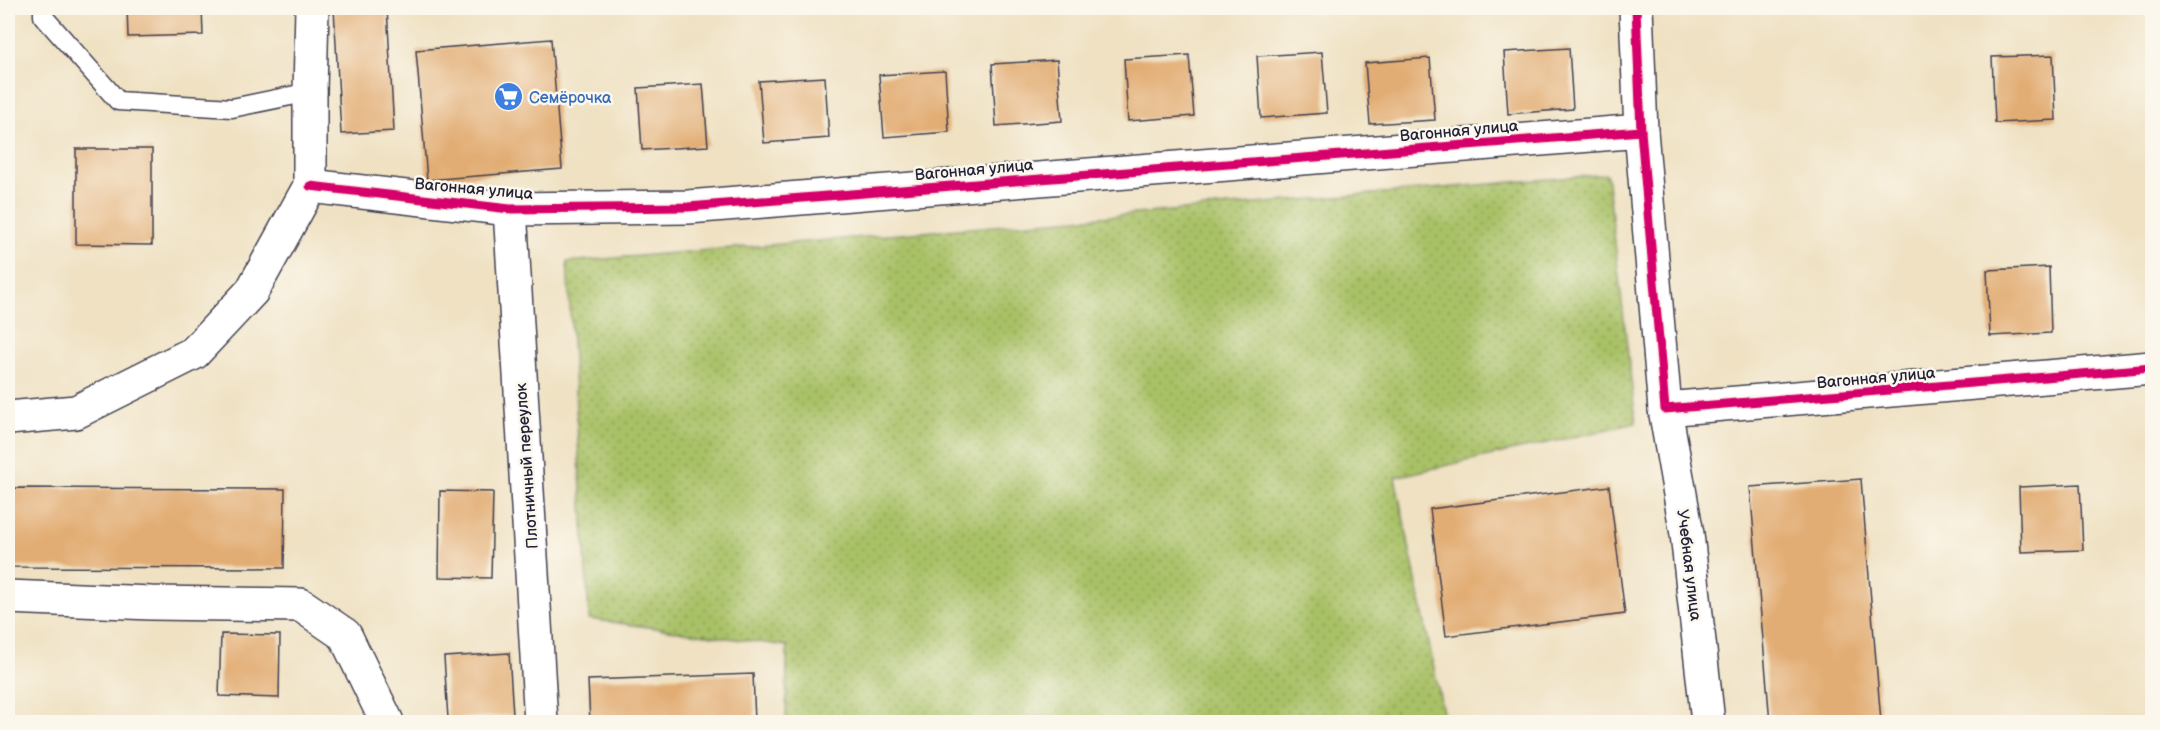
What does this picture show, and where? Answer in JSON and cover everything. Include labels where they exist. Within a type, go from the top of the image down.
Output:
[{"type":"street","points":[[8,418],[76,412],[194,353],[252,291],[310,186],[312,8]]},
{"type":"street","points":[[1636,8],[1641,130],[1665,409]]},
{"type":"street","name":"Вагонная улица","points":[[310,186],[510,209],[688,207],[1641,130]]},
{"type":"street","name":"Плотничный переулок","points":[[510,209],[541,723]]},
{"type":"street","name":"Вагонная улица","points":[[1665,409],[2152,368]]},
{"type":"street","name":"Учебная улица","points":[[1665,409],[1687,534],[1708,723]]},
{"type":"street","points":[[8,597],[151,603],[301,605],[345,635],[387,723]]},
{"type":"lane","points":[[43,8],[43,16],[118,101],[232,108],[310,92]]},
{"type":"green space","points":[[1607,174],[1636,423],[1395,477],[1445,722],[786,722],[787,646],[589,619],[567,262]]},
{"type":"building","points":[[127,8],[202,8],[203,35],[128,37]]},
{"type":"building","points":[[334,8],[387,8],[394,131],[341,134]]},
{"type":"building","points":[[551,39],[562,169],[427,180],[416,50]]},
{"type":"building","points":[[1569,48],[1573,109],[1508,114],[1504,52]]},
{"type":"building","points":[[1322,52],[1327,113],[1261,118],[1257,56]]},
{"type":"building","points":[[1189,55],[1194,116],[1128,121],[1124,59]]},
{"type":"building","points":[[2053,55],[2056,120],[1995,123],[1992,57]]},
{"type":"building","points":[[1430,58],[1435,120],[1370,124],[1365,63]]},
{"type":"building","points":[[1057,60],[1062,121],[996,126],[992,64]]},
{"type":"building","points":[[945,71],[949,132],[884,137],[879,75]]},
{"type":"building","points":[[825,77],[829,138],[764,143],[759,81]]},
{"type":"building","points":[[703,84],[708,146],[642,150],[638,88]]},
{"type":"building","points":[[76,149],[152,149],[152,245],[76,244]]},
{"type":"building","points":[[2049,267],[2051,333],[1990,336],[1987,270]]},
{"type":"building","points":[[1861,479],[1881,722],[1770,722],[1750,487]]},
{"type":"building","points":[[2080,484],[2083,550],[2021,552],[2019,487]]},
{"type":"building","points":[[1609,486],[1625,614],[1446,636],[1430,509]]},
{"type":"building","points":[[8,488],[285,489],[284,568],[8,567]]},
{"type":"building","points":[[440,491],[493,492],[491,578],[439,577]]},
{"type":"building","points":[[221,634],[280,635],[279,698],[219,696]]},
{"type":"building","points":[[509,653],[513,715],[448,719],[444,657]]},
{"type":"building","points":[[753,674],[755,722],[590,722],[588,680]]},
{"type":"cycle path","points":[[1636,8],[1641,131],[1665,409],[2152,368]]},
{"type":"cycle path","points":[[310,186],[510,209],[688,207],[1641,131]]},
{"type":"place","name":"Семёрочка","points":[[508,97]]}]
